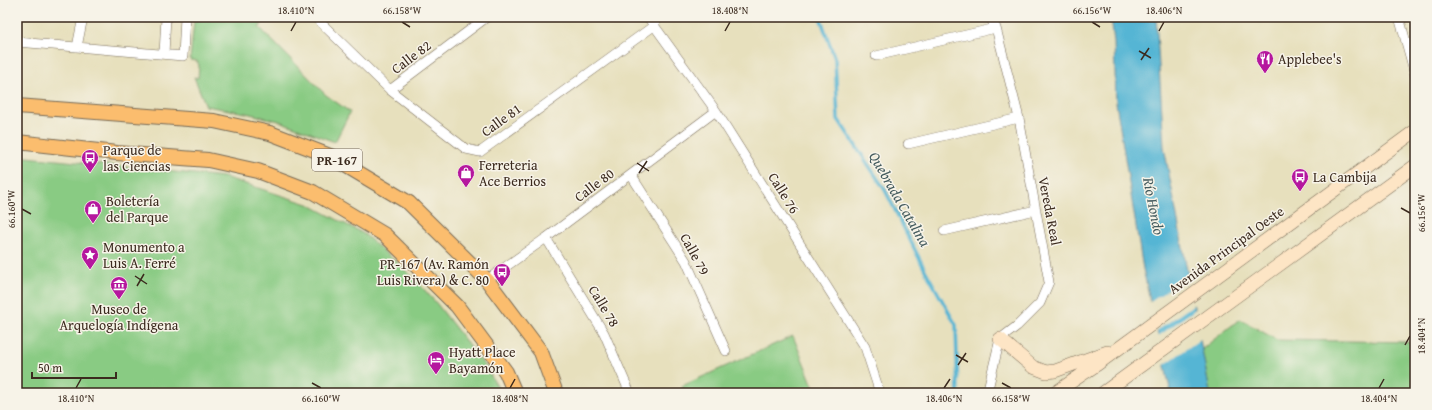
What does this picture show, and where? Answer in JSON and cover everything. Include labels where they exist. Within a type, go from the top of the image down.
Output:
[{"type":"main road","name":"PR-167","points":[[17,106],[214,121],[270,133],[330,156],[409,203],[487,280],[541,352],[556,393]]},
{"type":"main road","name":"Avenida Principal Oeste","points":[[1055,393],[1122,346],[1415,131]]},
{"type":"main road","name":"PR-167","points":[[17,142],[117,153],[208,160],[258,172],[313,192],[385,234],[456,306],[506,372],[514,393]]},
{"type":"main road","points":[[1103,393],[1415,166]]},
{"type":"main road","points":[[1000,339],[1033,367],[1046,372],[1055,371],[1122,346]]},
{"type":"main road","points":[[550,377],[552,393]]},
{"type":"street","points":[[77,47],[83,17]]},
{"type":"street","points":[[164,54],[166,17]]},
{"type":"street","points":[[17,42],[183,56],[185,17]]},
{"type":"street","name":"Calle 81","points":[[315,17],[390,90],[466,149],[480,152],[655,25]]},
{"type":"street","name":"Calle 82","points":[[390,90],[487,17]]},
{"type":"street","name":"Calle 76","points":[[648,17],[716,111],[865,346],[879,393]]},
{"type":"street","name":"Vereda Real","points":[[990,17],[996,28],[1018,118],[1049,282],[1040,304],[1017,326],[1000,339]]},
{"type":"street","points":[[1399,17],[1414,69]]},
{"type":"street","points":[[876,56],[996,28]]},
{"type":"street","name":"Calle 80","points":[[487,280],[546,238],[716,111]]},
{"type":"street","points":[[908,144],[1018,118]]},
{"type":"street","name":"Calle 79","points":[[631,175],[686,261],[726,351]]},
{"type":"street","points":[[944,231],[1036,210]]},
{"type":"street","name":"Calle 78","points":[[546,238],[604,333],[630,393]]},
{"type":"street","points":[[987,393],[1000,339]]},
{"type":"green space","points":[[213,17],[254,17],[262,25],[259,27],[326,95],[350,112],[335,142],[279,121],[206,106],[194,77],[198,78],[199,65],[197,61],[190,60],[194,21]]},
{"type":"green space","points":[[17,156],[224,177],[308,204],[364,234],[414,278],[437,304],[485,366],[501,393],[17,393]]},
{"type":"green space","points":[[1240,319],[1277,340],[1415,342],[1415,393],[1210,393],[1202,349]]},
{"type":"green space","points":[[793,336],[816,393],[685,393],[682,386]]},
{"type":"water","name":"Río Hondo","points":[[1111,17],[1156,17],[1164,147],[1210,393],[1171,393],[1143,269],[1116,103],[1114,42]]},
{"type":"pier","points":[[1190,274],[1196,303],[1155,332],[1149,303]]},
{"type":"pier","points":[[1197,308],[1202,338],[1163,366],[1157,337]]},
{"type":"waterway","name":"Quebrada Catalina","points":[[820,17],[835,59],[838,119],[885,190],[925,270],[956,325],[958,393]]},
{"type":"place","name":"Applebee's","points":[[1265,74]]},
{"type":"place","name":"Parque de las Ciencias","points":[[90,173]]},
{"type":"place","name":"Ferreteria Ace Berrios","points":[[466,188]]},
{"type":"place","name":"La Cambija","points":[[1300,192]]},
{"type":"place","name":"Boletería del Parque","points":[[93,224]]},
{"type":"place","name":"Monumento a Luis A. Ferré","points":[[90,270]]},
{"type":"place","name":"PR-167 (Av. Ramón Luis Rivera) & C. 80","points":[[502,287]]},
{"type":"place","name":"Museo de Arquelogía Indígena","points":[[119,300]]},
{"type":"place","name":"Hyatt Place Bayamón","points":[[436,375]]}]
